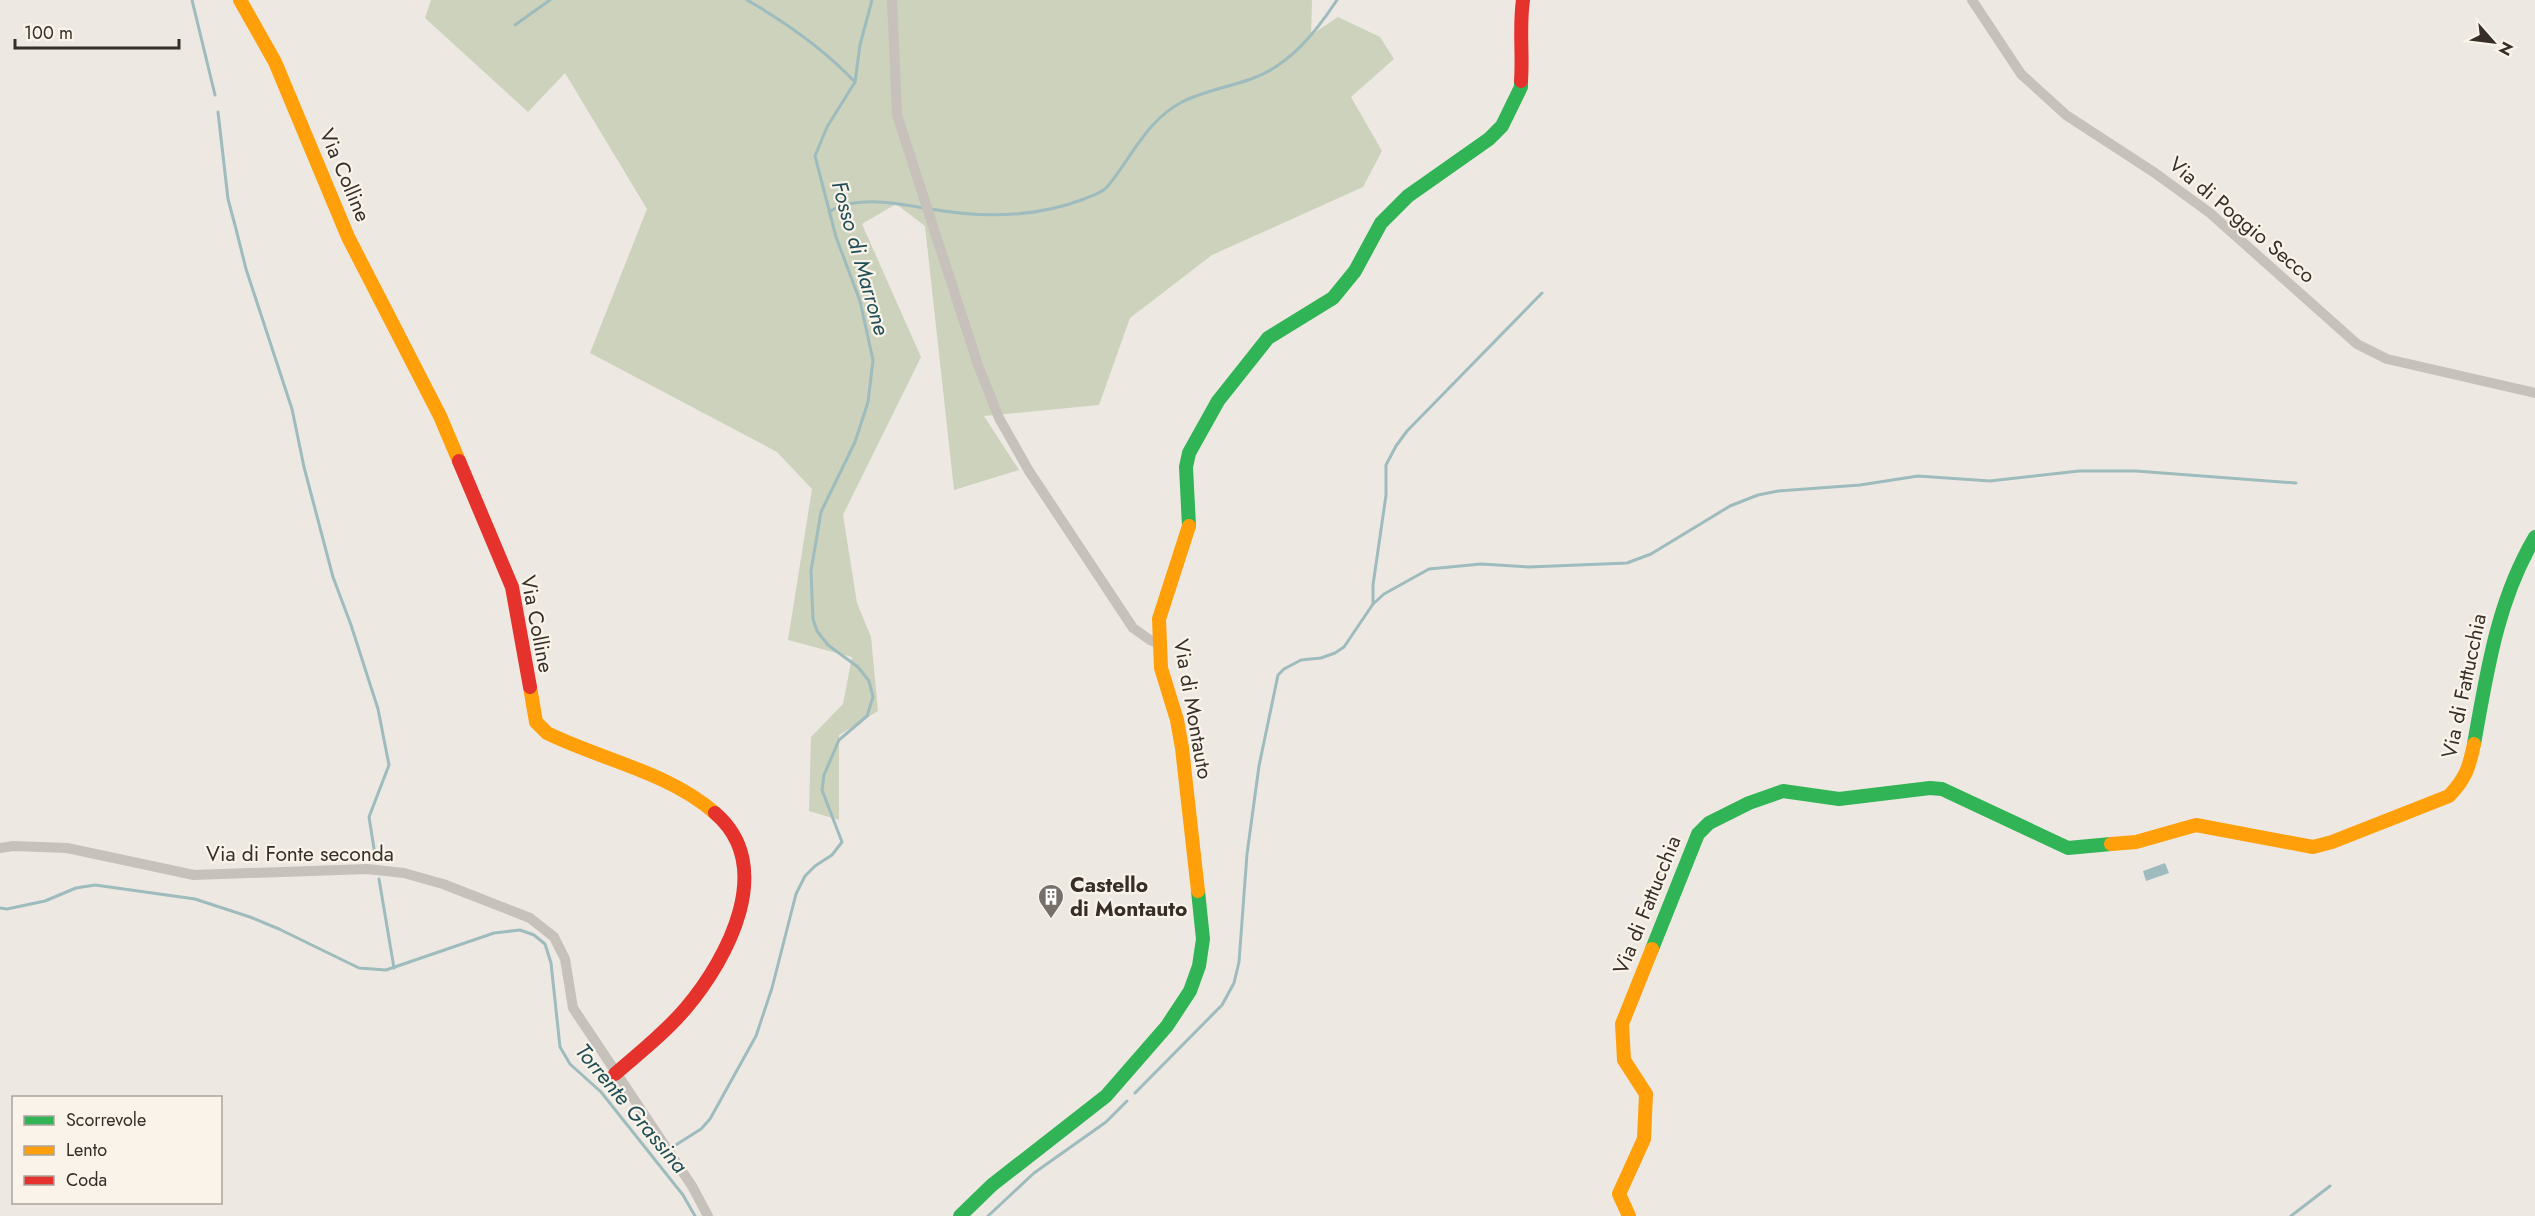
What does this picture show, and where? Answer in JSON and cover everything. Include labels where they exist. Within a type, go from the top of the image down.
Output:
[{"type":"street","name":"Via Colline","points":[[240,0],[275,62],[348,237],[441,416],[512,587],[536,722],[547,734],[692,796],[728,824],[739,844],[744,867],[744,893],[734,933],[694,999],[661,1033],[615,1074]]},
{"type":"street","points":[[892,0],[897,115],[978,365],[999,418],[1029,471],[1133,628],[1158,643]]},
{"type":"street","name":"Via di Montauto","points":[[960,1216],[995,1183],[1099,1104],[1128,1075],[1186,1000],[1203,952],[1203,939],[1182,748],[1177,720],[1161,668],[1159,619],[1189,525],[1186,467],[1189,453],[1218,401],[1268,338],[1333,297],[1355,271],[1381,223],[1408,196],[1489,139],[1502,126],[1521,87],[1523,55],[1520,19],[1523,0]]},
{"type":"street","name":"Via di Poggio Secco","points":[[1972,0],[2021,74],[2066,115],[2155,173],[2210,213],[2357,344],[2387,359],[2535,393]]},
{"type":"street","name":"Via di Fattucchia","points":[[1629,1216],[1619,1194],[1644,1139],[1646,1094],[1624,1060],[1622,1024],[1698,834],[1709,823],[1749,803],[1783,791],[1839,799],[1930,788],[1942,789],[2068,848],[2136,842],[2196,825],[2313,847],[2332,842],[2449,796],[2463,781],[2470,764],[2500,615],[2523,552],[2535,537]]},
{"type":"street","name":"Via di Fonte seconda","points":[[0,848],[13,846],[67,848],[194,875],[367,869],[404,873],[442,884],[530,918],[554,937],[565,959],[573,1008],[692,1186],[708,1216]]},
{"type":"green space","points":[[431,0],[1312,0],[1311,35],[1338,17],[1380,37],[1394,59],[1351,97],[1382,151],[1363,187],[1212,255],[1130,318],[1099,405],[984,416],[1019,470],[954,490],[925,226],[896,204],[862,224],[921,357],[843,515],[857,603],[871,637],[878,711],[839,735],[839,820],[809,811],[811,737],[843,704],[852,657],[788,640],[812,489],[777,452],[590,353],[647,209],[565,73],[528,112],[425,18]]},
{"type":"water","points":[[2165,863],[2169,873],[2146,881],[2143,871]]},
{"type":"waterway","points":[[192,0],[215,95]]},
{"type":"waterway","points":[[515,25],[550,0]]},
{"type":"waterway","points":[[747,0],[804,37],[855,82]]},
{"type":"waterway","name":"Fosso di Marrone","points":[[671,1148],[701,1129],[710,1119],[756,1036],[772,988],[796,894],[805,876],[832,855],[842,842],[822,790],[824,775],[839,740],[867,716],[873,697],[869,681],[858,667],[828,645],[817,631],[813,619],[811,571],[821,512],[855,442],[868,402],[873,360],[860,301],[836,237],[815,156],[827,127],[855,82],[860,45],[872,0]]},
{"type":"waterway","points":[[931,209],[989,215],[1028,213],[1065,205],[1099,193],[1116,176],[1149,129],[1169,110],[1190,98],[1251,79],[1278,66],[1311,36],[1337,0]]},
{"type":"waterway","points":[[218,112],[228,199],[246,269],[292,409],[304,467],[333,577],[378,709],[389,765],[369,817],[376,861]]},
{"type":"waterway","points":[[829,212],[839,207],[863,202],[924,208]]},
{"type":"waterway","points":[[1373,604],[1373,585],[1386,495],[1386,465],[1396,446],[1407,431],[1542,293]]},
{"type":"waterway","points":[[1135,1093],[1222,1005],[1234,983],[1239,962],[1247,854],[1259,766],[1278,675],[1301,660],[1321,658],[1344,647],[1373,604],[1384,594],[1429,569],[1481,564],[1529,567],[1627,563],[1651,554],[1730,506],[1758,495],[1778,491],[1860,485],[1918,476],[1990,481],[2079,471],[2136,471],[2296,483]]},
{"type":"waterway","points":[[379,879],[394,968]]},
{"type":"waterway","name":"Torrente Grassina","points":[[0,908],[7,909],[45,901],[76,888],[95,885],[195,899],[279,929],[359,968],[386,970],[494,933],[520,930],[534,935],[545,944],[551,963],[560,1047],[570,1064],[601,1092],[683,1195],[695,1216]]},
{"type":"waterway","points":[[988,1216],[1034,1173],[1106,1122],[1127,1101]]},
{"type":"waterway","points":[[2291,1216],[2330,1186]]},
{"type":"traffic: fast","points":[[1189,526],[1186,467],[1189,453],[1218,401],[1268,338],[1333,298],[1355,271],[1381,223],[1408,196],[1489,139],[1502,126],[1521,87],[1521,81]]},
{"type":"traffic: fast","points":[[2474,744],[2489,664],[2502,612],[2511,586],[2535,537]]},
{"type":"traffic: fast","points":[[1652,949],[1698,834],[1709,823],[1749,803],[1783,791],[1839,799],[1930,788],[1942,789],[2068,848],[2111,844]]},
{"type":"traffic: fast","points":[[960,1216],[992,1185],[1106,1096],[1167,1026],[1190,991],[1199,966],[1203,939],[1198,891]]},
{"type":"traffic: slow","points":[[240,0],[275,62],[348,237],[440,416],[459,461]]},
{"type":"traffic: slow","points":[[1189,526],[1159,619],[1161,668],[1177,720],[1182,748],[1198,891]]},
{"type":"traffic: slow","points":[[530,687],[536,722],[547,733],[656,777],[697,799],[715,813]]},
{"type":"traffic: slow","points":[[2111,844],[2136,842],[2196,825],[2313,847],[2332,842],[2449,796],[2466,772],[2474,744]]},
{"type":"traffic: slow","points":[[1629,1216],[1619,1194],[1644,1139],[1646,1094],[1624,1060],[1622,1024],[1652,949]]},
{"type":"traffic: jam","points":[[1521,81],[1523,0]]},
{"type":"traffic: jam","points":[[459,461],[512,587],[530,687]]},
{"type":"traffic: jam","points":[[615,1074],[661,1034],[686,1008],[717,964],[730,938],[739,912],[744,885],[743,859],[733,835],[715,813]]},
{"type":"place","name":"Castello di Montauto","points":[[1051,920]]}]
